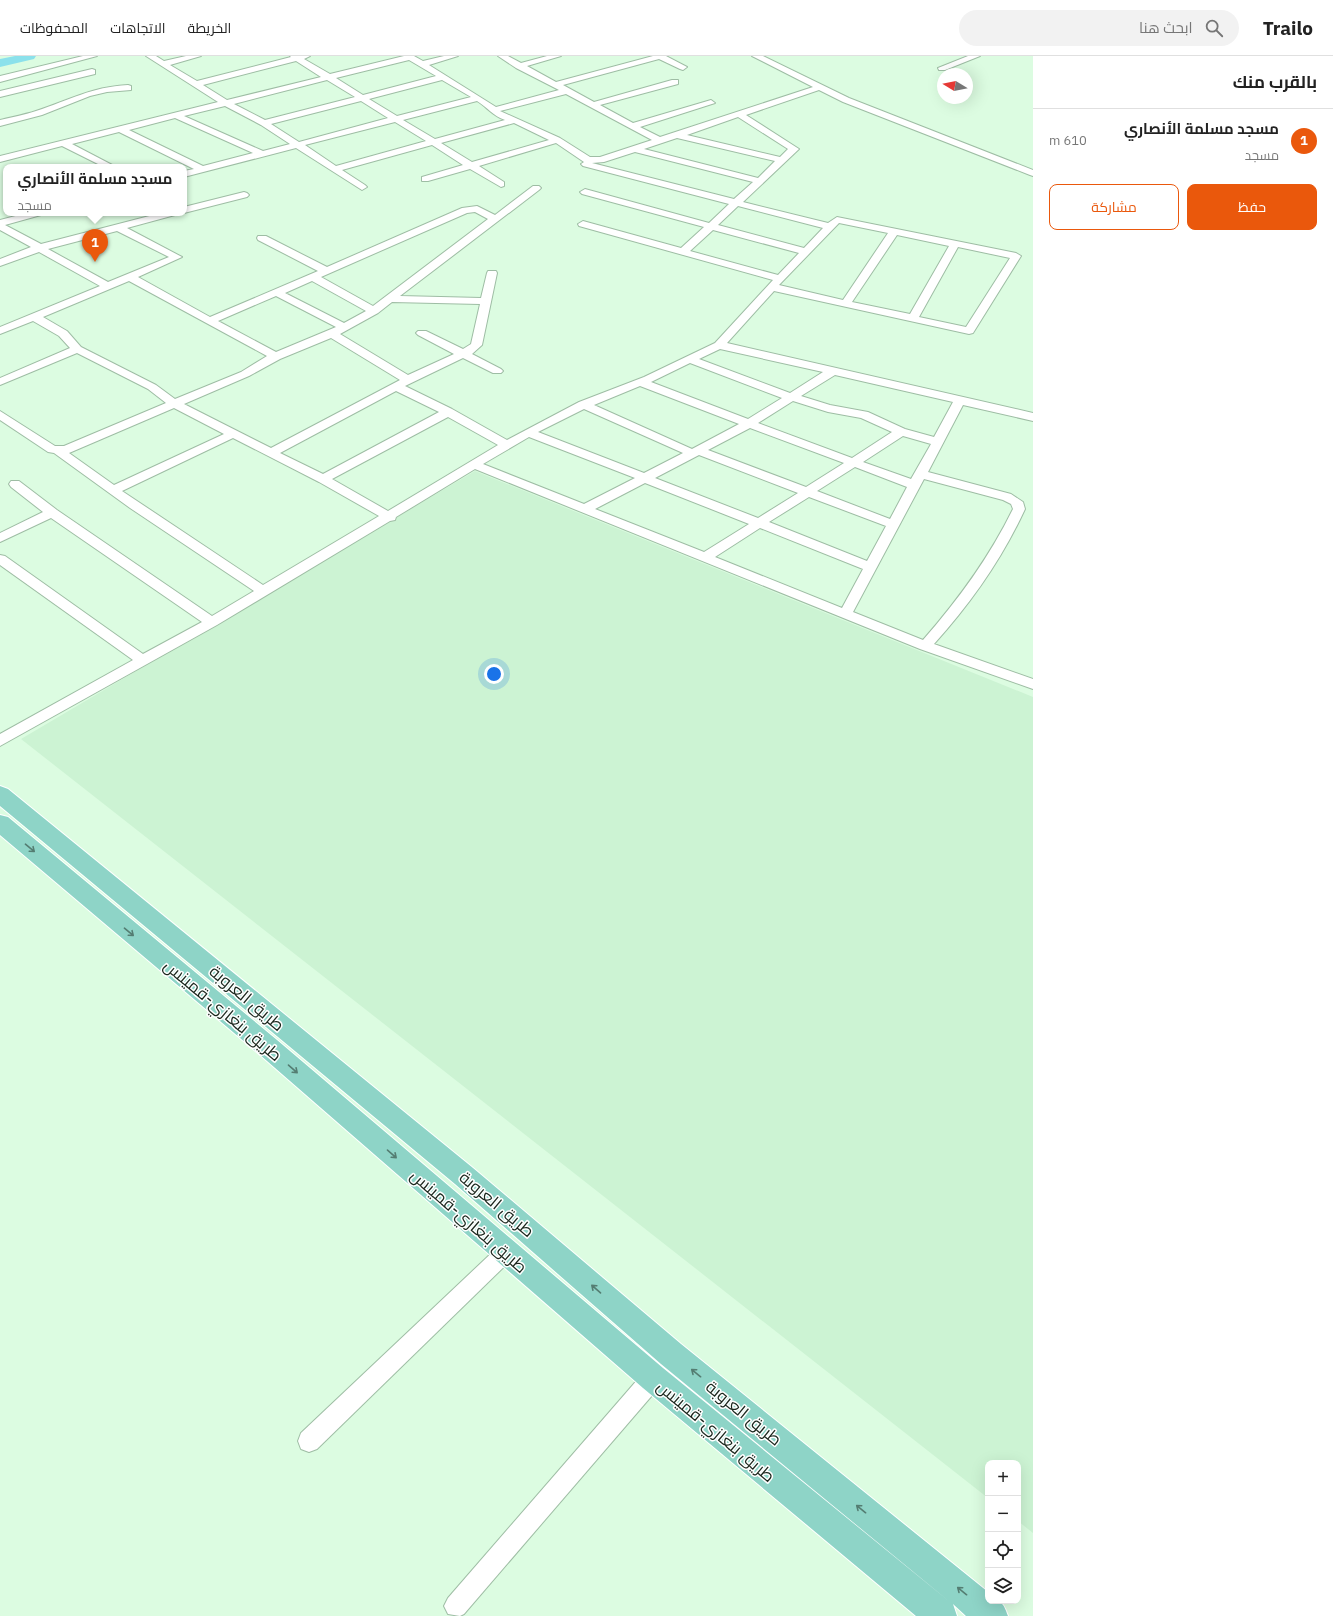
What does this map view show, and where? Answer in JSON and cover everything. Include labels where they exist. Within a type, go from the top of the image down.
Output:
[{"type":"main road","name":"طريق العروبة","points":[[0,794],[464,1176],[671,1354],[992,1616]]},
{"type":"main road","name":"طريق بنغازي-قمينس","points":[[0,823],[268,1048],[653,1378],[941,1616]]},
{"type":"street","points":[[0,79],[93,56]]},
{"type":"street","points":[[150,56],[226,103],[264,123],[362,187]]},
{"type":"street","points":[[164,64],[197,56]]},
{"type":"street","points":[[423,64],[454,56]]},
{"type":"street","points":[[502,56],[566,92],[660,141]]},
{"type":"street","points":[[519,66],[557,56]]},
{"type":"street","points":[[554,85],[660,56],[683,67]]},
{"type":"street","points":[[756,56],[846,100],[1033,173]]},
{"type":"street","points":[[942,68],[976,56]]},
{"type":"street","points":[[197,84],[299,57],[362,99],[501,184]]},
{"type":"street","points":[[4,158],[122,130],[409,57],[478,98],[499,115],[515,120],[557,140],[588,160],[594,161],[660,141],[821,87]]},
{"type":"street","points":[[0,94],[92,72]]},
{"type":"street","points":[[264,123],[444,77]]},
{"type":"street","points":[[592,105],[675,82]]},
{"type":"street","points":[[0,123],[39,113],[87,94],[107,89],[128,88]]},
{"type":"street","points":[[494,110],[566,92]]},
{"type":"street","points":[[187,173],[478,98]]},
{"type":"street","points":[[632,126],[711,103]]},
{"type":"street","points":[[684,251],[794,149],[739,114]]},
{"type":"street","points":[[177,116],[262,154]]},
{"type":"street","points":[[335,169],[515,120]]},
{"type":"street","points":[[122,130],[202,169]]},
{"type":"street","points":[[677,135],[782,160]]},
{"type":"street","points":[[424,179],[557,140]]},
{"type":"street","points":[[64,144],[105,164]]},
{"type":"street","points":[[635,149],[760,181]]},
{"type":"street","points":[[0,151],[4,158],[19,164]]},
{"type":"street","points":[[586,164],[830,227]]},
{"type":"street","points":[[0,415],[52,449],[59,450],[76,447],[245,374],[274,356],[332,334],[390,299],[536,188]]},
{"type":"street","points":[[585,192],[806,252]]},
{"type":"street","points":[[187,209],[244,195]]},
{"type":"street","points":[[209,321],[465,210],[477,210],[495,219]]},
{"type":"street","points":[[0,225],[28,216]]},
{"type":"street","points":[[0,263],[39,248],[117,227],[128,221],[156,216]]},
{"type":"street","points":[[0,741],[212,622],[528,432],[583,404],[691,360],[719,345],[780,279],[837,220],[1016,256],[969,331],[772,288]]},
{"type":"street","points":[[583,224],[780,279]]},
{"type":"street","points":[[0,225],[108,286]]},
{"type":"street","points":[[0,331],[177,257],[117,227]]},
{"type":"street","points":[[845,304],[895,231]]},
{"type":"street","points":[[262,238],[326,271]]},
{"type":"street","points":[[913,318],[955,244]]},
{"type":"street","points":[[270,453],[408,380],[471,350],[476,345],[492,272]]},
{"type":"street","points":[[313,276],[374,310]]},
{"type":"street","points":[[130,277],[274,356]]},
{"type":"street","points":[[276,292],[344,327]]},
{"type":"street","points":[[390,299],[486,301]]},
{"type":"street","points":[[34,317],[61,331],[72,341],[77,349],[135,380],[152,387],[174,404],[390,516]]},
{"type":"street","points":[[422,333],[497,371]]},
{"type":"street","points":[[332,334],[408,380]]},
{"type":"street","points":[[719,345],[1033,417]]},
{"type":"street","points":[[0,382],[77,349]]},
{"type":"street","points":[[691,360],[791,396],[828,408],[870,417],[902,432],[938,442]]},
{"type":"street","points":[[585,509],[697,453],[749,424],[791,396],[834,371]]},
{"type":"street","points":[[640,382],[854,463],[918,479],[1007,497],[1017,502],[1019,508],[984,570],[959,608],[925,646]]},
{"type":"street","points":[[397,387],[448,412],[507,444]]},
{"type":"street","points":[[846,613],[960,400]]},
{"type":"street","points":[[583,404],[697,453],[810,492],[894,525]]},
{"type":"street","points":[[323,480],[448,412]]},
{"type":"street","points":[[528,432],[871,567]]},
{"type":"street","points":[[706,557],[902,432]]},
{"type":"street","points":[[113,490],[232,434]]},
{"type":"street","points":[[59,450],[113,490],[263,591]]},
{"type":"street","points":[[475,465],[925,646],[1033,684]]},
{"type":"street","points":[[15,484],[52,513],[212,622]]},
{"type":"street","points":[[0,538],[52,513]]},
{"type":"street","points":[[0,559],[143,661]]},
{"type":"street","points":[[309,1441],[506,1252]]},
{"type":"street","points":[[456,1606],[653,1378]]},
{"type":"shaded area","points":[[475,471],[1033,697],[1033,1533],[1021,1523],[1021,1460],[985,1460],[985,1496],[21,739]]},
{"type":"waterway","points":[[0,63],[30,56]]},
{"type":"place","name":"مسجد مسلمة الأنصاري","points":[[95,262]]}]
